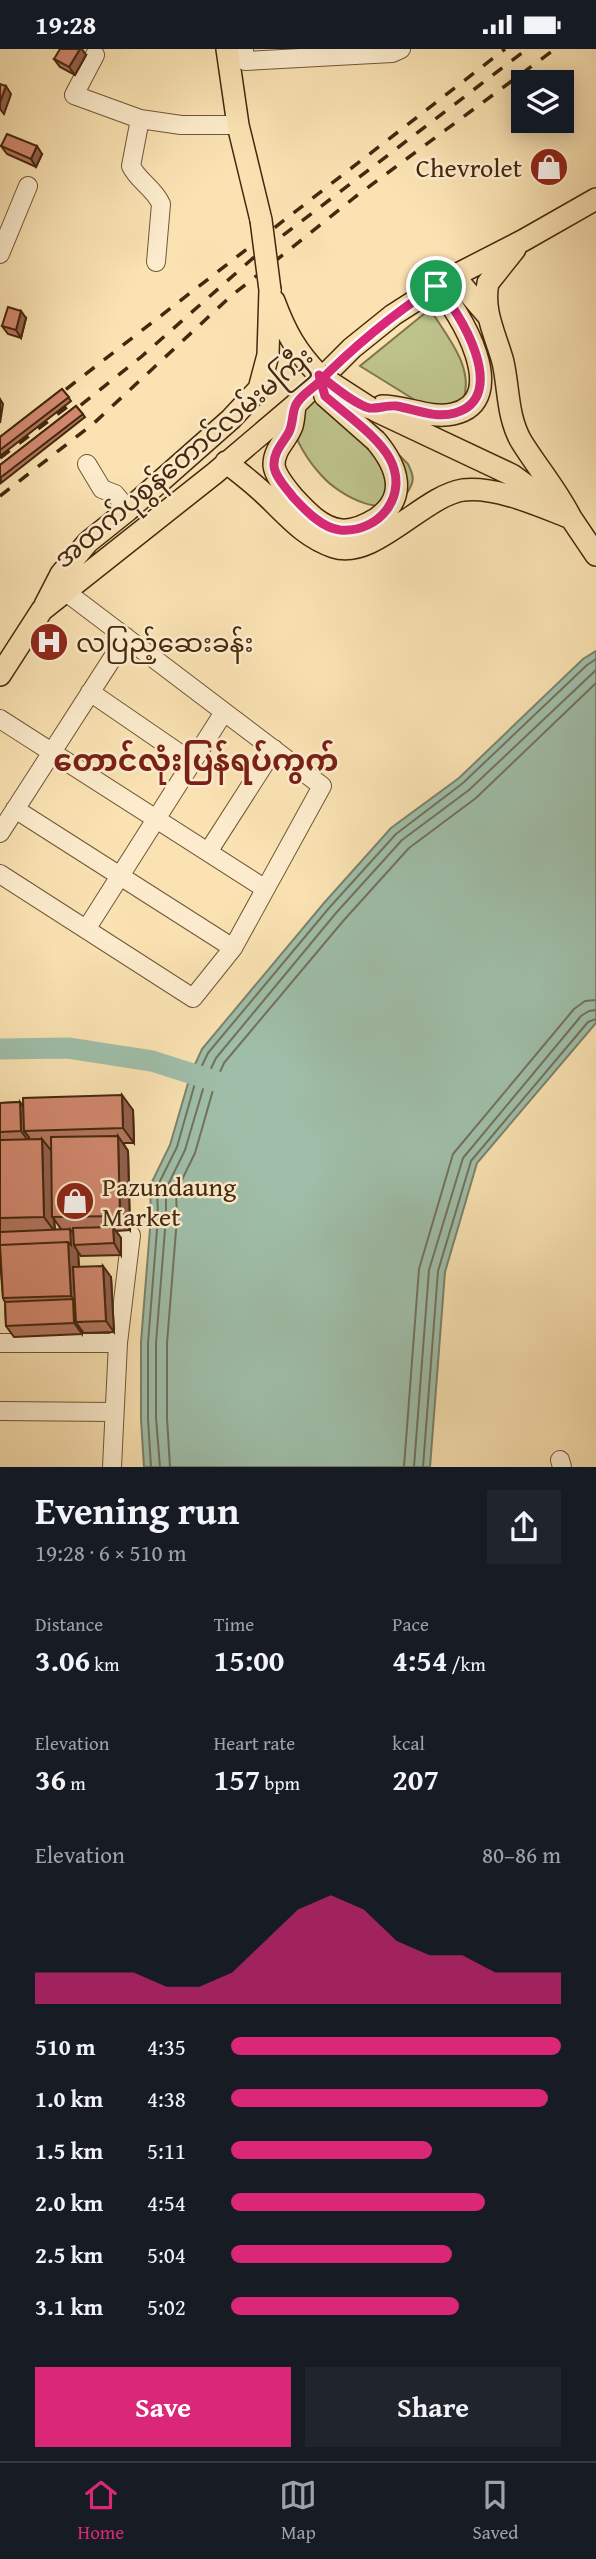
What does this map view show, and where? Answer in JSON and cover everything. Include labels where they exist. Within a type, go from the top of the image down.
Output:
[{"type":"main road","points":[[42,611],[61,574],[88,542],[231,419],[259,389],[268,355],[270,290],[261,220],[238,125],[227,49]]},
{"type":"main road","name":"အထက်ပုစွန်တောင်လမ်းမကြီး","points":[[0,674],[42,611],[209,478],[295,405],[352,348],[393,315],[445,281],[596,199]]},
{"type":"main road","points":[[524,240],[488,283],[489,317],[503,364],[510,414],[521,440],[551,482],[570,518],[596,555]]},
{"type":"main road","points":[[445,281],[489,317]]},
{"type":"main road","points":[[370,408],[396,406],[448,415],[474,401],[479,390],[478,356],[445,281]]},
{"type":"main road","points":[[270,290],[284,328],[296,350],[319,375],[370,408],[512,475],[570,518]]},
{"type":"main road","points":[[295,405],[292,427],[277,449],[274,466],[283,485],[310,515],[328,526],[340,530],[366,525],[391,506],[395,495],[394,468],[376,441],[325,396],[319,375]]},
{"type":"main road","points":[[226,462],[310,537],[337,548],[351,548],[366,543],[439,498],[461,491],[491,491],[570,518]]},
{"type":"street","points":[[244,49],[245,61],[326,53],[392,53],[401,49]]},
{"type":"street","points":[[95,55],[74,96],[140,119],[181,125],[238,125]]},
{"type":"street","points":[[140,119],[131,166],[138,177],[157,195],[161,204],[156,263]]},
{"type":"street","points":[[0,254],[28,186]]},
{"type":"street","points":[[87,464],[102,489],[115,495],[128,510]]},
{"type":"street","points":[[0,874],[193,998],[233,948],[322,786],[66,592]]},
{"type":"street","points":[[0,833],[126,637]]},
{"type":"street","points":[[90,692],[192,762]]},
{"type":"street","points":[[87,928],[224,712]]},
{"type":"street","points":[[0,719],[264,888]]},
{"type":"street","points":[[208,852],[274,750]]},
{"type":"street","points":[[15,810],[233,948]]},
{"type":"street","points":[[83,1237],[131,1235],[118,1343],[112,1467]]},
{"type":"street","points":[[0,1343],[118,1343]]},
{"type":"street","points":[[0,1411],[114,1412]]},
{"type":"green space","points":[[430,309],[457,353],[462,364],[466,388],[463,401],[431,410],[360,366]]},
{"type":"green space","points":[[329,383],[408,464],[412,482],[407,493],[398,501],[376,506],[352,498],[330,484],[303,450],[290,420]]},
{"type":"water","points":[[596,651],[596,1023],[477,1163],[445,1272],[430,1467],[144,1467],[141,1342],[151,1216],[150,1186],[170,1145],[191,1073],[202,1049],[324,903],[391,828],[459,778],[583,659]]},
{"type":"building","points":[[60,49],[80,49],[69,67],[54,59]]},
{"type":"building","points":[[0,84],[6,86],[0,102]]},
{"type":"building","points":[[7,134],[37,146],[31,159],[1,146]]},
{"type":"building","points":[[8,307],[21,311],[16,330],[2,326]]},
{"type":"building","points":[[62,389],[69,397],[0,450],[0,437]]},
{"type":"building","points":[[76,406],[83,414],[0,478],[0,465]]},
{"type":"building","points":[[122,1095],[123,1128],[24,1131],[23,1098]]},
{"type":"building","points":[[20,1102],[21,1131],[0,1132],[0,1103]]},
{"type":"building","points":[[118,1136],[120,1216],[52,1217],[51,1137]]},
{"type":"building","points":[[42,1139],[44,1217],[0,1218],[0,1140]]},
{"type":"building","points":[[113,1227],[114,1243],[74,1245],[73,1228]]},
{"type":"building","points":[[70,1229],[71,1245],[68,1242],[0,1245],[0,1232]]},
{"type":"building","points":[[68,1242],[71,1296],[3,1298],[0,1245]]},
{"type":"building","points":[[103,1266],[106,1321],[76,1322],[73,1267]]},
{"type":"building","points":[[73,1299],[74,1323],[6,1326],[5,1302]]},
{"type":"waterway","points":[[0,1049],[68,1048],[152,1061],[218,1082]]},
{"type":"railway","points":[[47,404],[505,49]]},
{"type":"railway","points":[[62,420],[141,357],[252,259],[527,49]]},
{"type":"railway","points":[[0,496],[93,424],[231,296],[355,197],[555,49]]},
{"type":"railway","points":[[0,458],[67,407]]},
{"type":"place","name":"Chevrolet","points":[[549,167]]},
{"type":"place","name":"လပြည့်ဆေးခန်း","points":[[49,642]]},
{"type":"place","name":"Pazundaung Market","points":[[75,1201]]},
{"type":"district","name":"တောင်လုံးပြန်ရပ်ကွက်","points":[[196,760]]},
{"type":"route","points":[[436,286],[393,315],[352,348],[295,405],[292,427],[277,449],[274,466],[283,485],[296,501],[310,515],[328,526],[340,530],[356,528],[383,514],[391,506],[396,480],[389,457],[376,441],[325,396],[321,386],[319,375],[337,388],[370,408],[396,406],[430,414],[456,413],[474,401],[479,390],[478,356],[471,339],[461,319],[436,286]]}]
